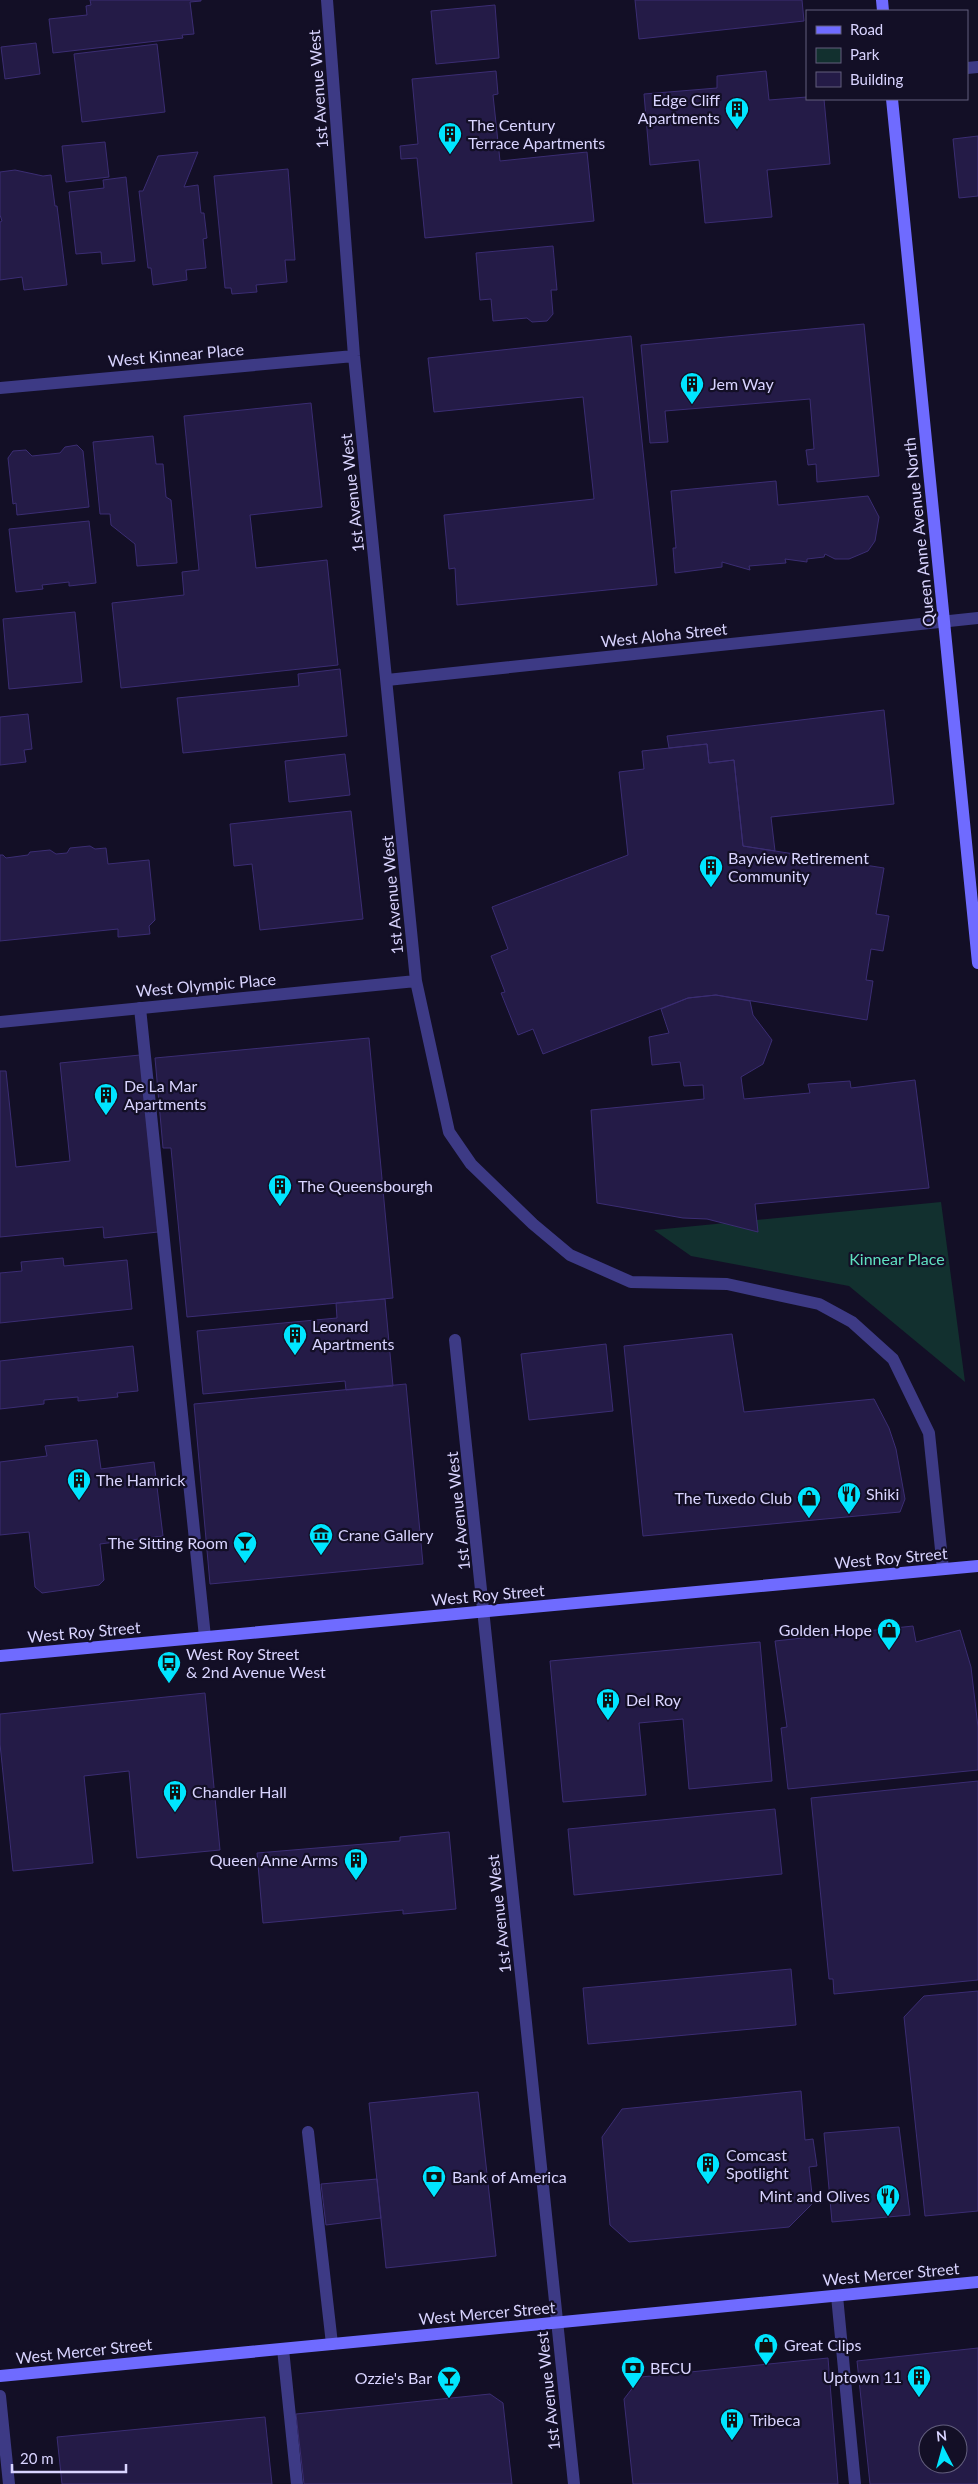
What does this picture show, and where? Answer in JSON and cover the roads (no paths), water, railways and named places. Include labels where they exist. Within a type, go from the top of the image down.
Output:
[{"type":"main road","name":"Queen Anne Avenue North","points":[[892,100],[978,963]]},
{"type":"main road","name":"West Roy Street","points":[[0,1656],[978,1566]]},
{"type":"main road","name":"West Mercer Street","points":[[0,2376],[978,2282]]},
{"type":"street","name":"1st Avenue West","points":[[327,0],[354,356],[416,981],[449,1132],[471,1164],[533,1224],[570,1255],[631,1282],[727,1284],[819,1304],[852,1322],[893,1359],[929,1432],[943,1569]]},
{"type":"street","name":"West Kinnear Place","points":[[0,388],[354,356]]},
{"type":"street","name":"West Aloha Street","points":[[387,680],[978,618]]},
{"type":"street","name":"West Olympic Place","points":[[0,1022],[416,981]]},
{"type":"street","points":[[140,1008],[205,1637]]},
{"type":"street","name":"1st Avenue West","points":[[455,1340],[485,1612],[574,2484]]},
{"type":"street","points":[[308,2132],[332,2344]]},
{"type":"street","points":[[837,2296],[855,2484]]},
{"type":"street","points":[[283,2349],[297,2484]]},
{"type":"street","points":[[0,2396],[9,2484]]},
{"type":"place","name":"Edge Cliff Apartments","points":[[737,130]]},
{"type":"place","name":"The Century Terrace Apartments","points":[[450,155]]},
{"type":"place","name":"Jem Way","points":[[692,405]]},
{"type":"place","name":"Bayview Retirement Community","points":[[711,888]]},
{"type":"place","name":"De La Mar Apartments","points":[[106,1116]]},
{"type":"place","name":"The Queensbourgh","points":[[280,1207]]},
{"type":"place","name":"Leonard Apartments","points":[[295,1356]]},
{"type":"place","name":"The Hamrick","points":[[79,1501]]},
{"type":"place","name":"Shiki","points":[[849,1515]]},
{"type":"place","name":"The Tuxedo Club","points":[[809,1519]]},
{"type":"place","name":"Crane Gallery","points":[[321,1556]]},
{"type":"place","name":"The Sitting Room","points":[[245,1564]]},
{"type":"place","name":"Golden Hope","points":[[889,1651]]},
{"type":"place","name":"West Roy Street & 2nd Avenue West","points":[[169,1684]]},
{"type":"place","name":"Del Roy","points":[[608,1721]]},
{"type":"place","name":"Chandler Hall","points":[[175,1813]]},
{"type":"place","name":"Queen Anne Arms","points":[[356,1881]]},
{"type":"place","name":"Comcast Spotlight","points":[[708,2185]]},
{"type":"place","name":"Bank of America","points":[[434,2198]]},
{"type":"place","name":"Mint and Olives","points":[[888,2217]]},
{"type":"place","name":"Great Clips","points":[[766,2366]]},
{"type":"place","name":"BECU","points":[[633,2389]]},
{"type":"place","name":"Uptown 11","points":[[919,2398]]},
{"type":"place","name":"Ozzie's Bar","points":[[449,2399]]},
{"type":"place","name":"Tribeca","points":[[732,2441]]},
{"type":"park label","name":"Kinnear Place","points":[[897,1259]]}]
